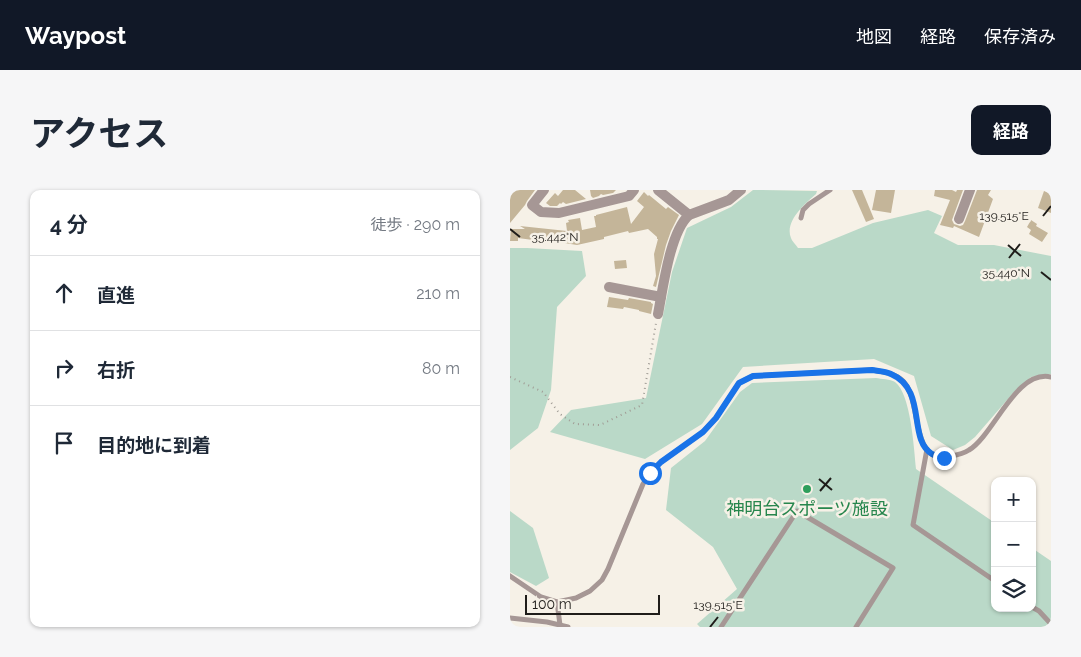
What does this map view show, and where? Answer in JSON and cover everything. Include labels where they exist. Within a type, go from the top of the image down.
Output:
[{"type":"street","points":[[544,190],[532,205],[541,212],[559,213],[629,196],[634,190]]},
{"type":"street","points":[[658,190],[689,215]]},
{"type":"street","points":[[658,314],[668,262],[678,230],[685,219],[689,215],[730,200],[741,190]]},
{"type":"street","points":[[959,220],[970,190]]},
{"type":"street","points":[[609,287],[661,297]]},
{"type":"lane","points":[[801,218],[803,210],[809,204],[830,190]]},
{"type":"lane","points":[[510,576],[542,597],[557,602],[576,598],[590,591],[602,580],[608,569],[643,484],[650,473],[661,462],[703,432],[716,418],[739,383],[753,376],[872,370],[890,373],[903,381],[912,396],[921,441],[931,453],[944,458],[959,455],[970,450],[980,441],[1016,393],[1026,384],[1036,378],[1051,377]]},
{"type":"lane","points":[[927,449],[913,525],[991,578]]},
{"type":"lane","points":[[721,627],[797,511],[893,568],[856,627]]},
{"type":"lane","points":[[557,602],[560,625]]},
{"type":"lane","points":[[1036,609],[1051,624]]},
{"type":"lane","points":[[510,618],[568,627]]},
{"type":"path","points":[[510,377],[543,392],[560,414],[575,424],[600,425],[642,405],[658,314]]},
{"type":"green space","points":[[753,190],[817,191],[797,213],[791,225],[791,238],[798,248],[812,248],[873,223],[928,210],[942,216],[934,233],[958,245],[994,245],[1051,256],[1051,374],[1031,377],[1014,392],[975,437],[965,445],[953,450],[931,436],[914,376],[874,359],[743,367],[702,424],[645,459],[550,432],[571,410],[646,398],[672,272],[687,228],[731,207]]},
{"type":"green space","points":[[510,248],[582,251],[586,276],[557,307],[551,390],[538,428],[510,450]]},
{"type":"green space","name":"神明台スポーツ施設","points":[[876,378],[895,382],[905,398],[911,422],[916,469],[991,520],[991,612],[1036,612],[1036,551],[1051,561],[1051,627],[700,627],[697,624],[737,589],[713,547],[666,510],[671,468],[705,441],[740,392],[752,383]]},
{"type":"green space","points":[[510,511],[533,528],[549,578],[536,586],[510,572]]},
{"type":"building","points":[[510,190],[535,190],[510,223]]},
{"type":"building","points":[[563,190],[575,190],[586,199],[566,204],[563,202],[557,206],[550,206],[546,203],[555,193],[558,196]]},
{"type":"building","points":[[590,190],[616,190],[613,193],[601,194],[593,198]]},
{"type":"building","points":[[852,190],[862,190],[874,219],[866,222]]},
{"type":"building","points":[[876,190],[895,190],[891,213],[872,210]]},
{"type":"building","points":[[935,190],[952,190],[956,192],[957,190],[963,190],[952,220],[954,224],[960,226],[965,221],[977,190],[991,190],[988,195],[993,199],[979,237],[954,226],[953,228],[940,225],[950,200],[934,196]]},
{"type":"building","points":[[1044,191],[1051,194],[1051,213],[1038,208]]},
{"type":"building","points":[[644,192],[666,209],[668,207],[679,215],[666,245],[656,287],[653,286],[656,276],[654,254],[658,239],[648,229],[629,233],[628,231],[577,245],[533,238],[533,240],[518,238],[518,241],[510,241],[511,229],[525,229],[520,226],[567,231],[566,223],[569,222],[568,220],[580,218],[582,230],[596,227],[594,216],[627,207],[631,224],[644,207],[637,201]]},
{"type":"building","points":[[1031,220],[1037,224],[1036,226],[1048,233],[1042,242],[1029,234],[1031,230],[1027,227]]},
{"type":"building","points":[[626,260],[627,268],[615,269],[614,261]]},
{"type":"building","points":[[609,297],[651,302],[653,304],[651,314],[624,307],[623,309],[607,307]]},
{"type":"place","name":"神明台スポーツ施設","points":[[807,489]]},
{"type":"route","points":[[650,473],[661,462],[703,432],[716,418],[739,383],[753,376],[872,370],[890,373],[903,381],[912,396],[921,441],[931,453],[944,458]]}]
